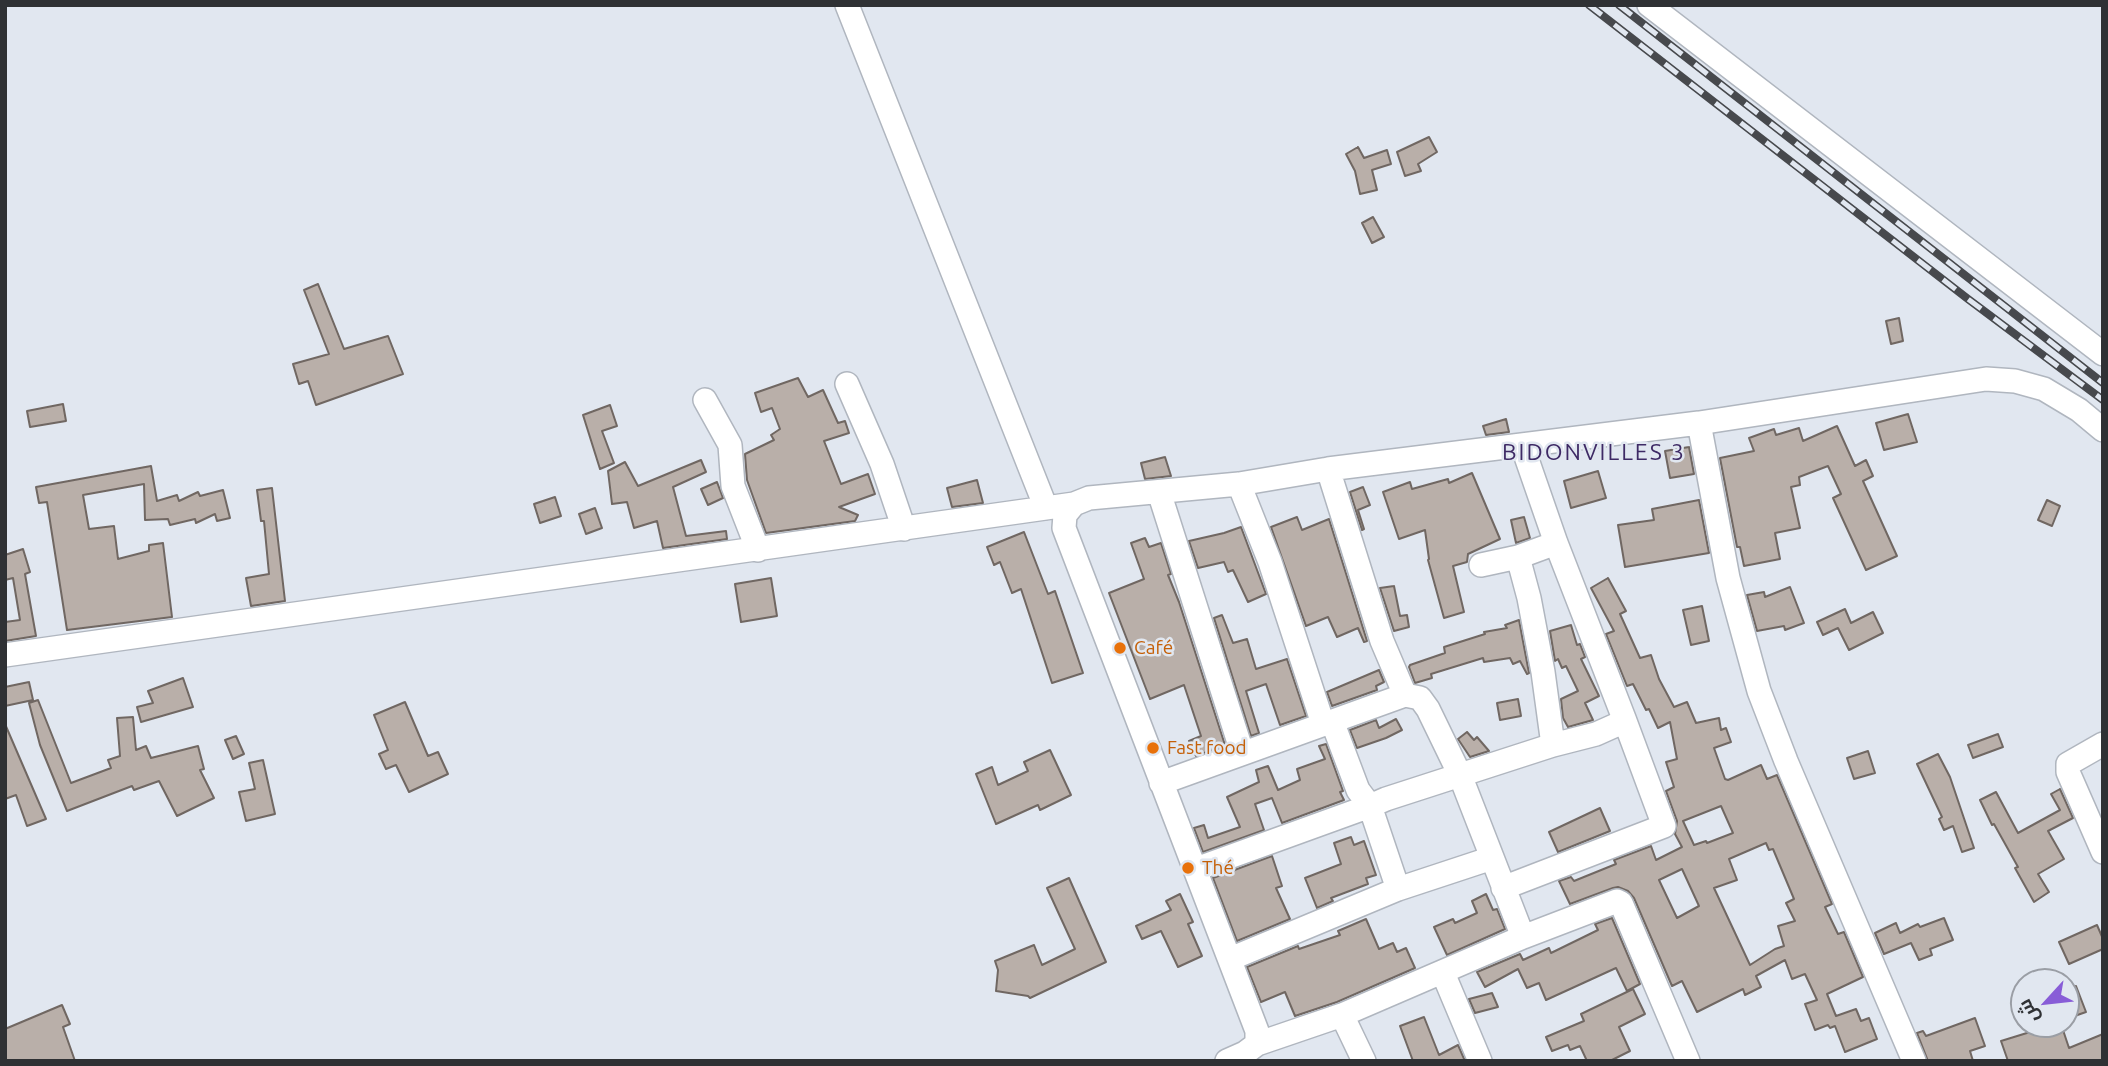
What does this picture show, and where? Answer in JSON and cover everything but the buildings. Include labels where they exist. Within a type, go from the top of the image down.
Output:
[{"type":"street","points":[[847,5],[1046,508]]},
{"type":"street","points":[[1648,5],[2103,354]]},
{"type":"street","points":[[5,655],[904,529],[1074,504],[1088,498],[1239,484],[1328,469],[1699,423],[1986,379],[2015,381],[2044,389],[2079,410],[2103,430]]},
{"type":"street","points":[[848,384],[882,464],[904,529]]},
{"type":"street","points":[[705,400],[730,445],[733,486],[758,550]]},
{"type":"street","points":[[1699,423],[1728,578],[1759,691],[1913,1061]]},
{"type":"street","points":[[1503,888],[1664,826],[1521,445]]},
{"type":"street","points":[[1328,469],[1382,641],[1405,695]]},
{"type":"street","points":[[1239,484],[1327,722],[1358,790],[1370,807],[1398,889]]},
{"type":"street","points":[[1159,492],[1242,752]]},
{"type":"street","points":[[1074,504],[1065,515],[1064,528],[1230,958],[1261,1049]]},
{"type":"street","points":[[1480,565],[1518,557],[1556,543]]},
{"type":"street","points":[[1518,557],[1544,672],[1553,745]]},
{"type":"street","points":[[1161,783],[1405,695],[1420,698],[1460,775],[1523,937]]},
{"type":"street","points":[[1196,869],[1386,799],[1553,745],[1596,734],[1625,721]]},
{"type":"street","points":[[2103,744],[2068,764],[2068,772],[2103,852]]},
{"type":"street","points":[[1230,958],[1398,889],[1492,858]]},
{"type":"street","points":[[1227,1061],[1443,973],[1523,937],[1617,901],[1626,916],[1688,1061]]},
{"type":"street","points":[[1443,973],[1480,1061]]},
{"type":"street","points":[[1342,1015],[1364,1061]]},
{"type":"railway","points":[[1589,5],[1968,299],[2103,400]]},
{"type":"railway","points":[[1619,5],[2103,383]]},
{"type":"place","name":"Café","points":[[1120,648]]},
{"type":"place","name":"Fast food","points":[[1153,748]]},
{"type":"place","name":"Thé","points":[[1188,868]]},
{"type":"district","name":"BIDONVILLES 3","points":[[1594,452]]}]
